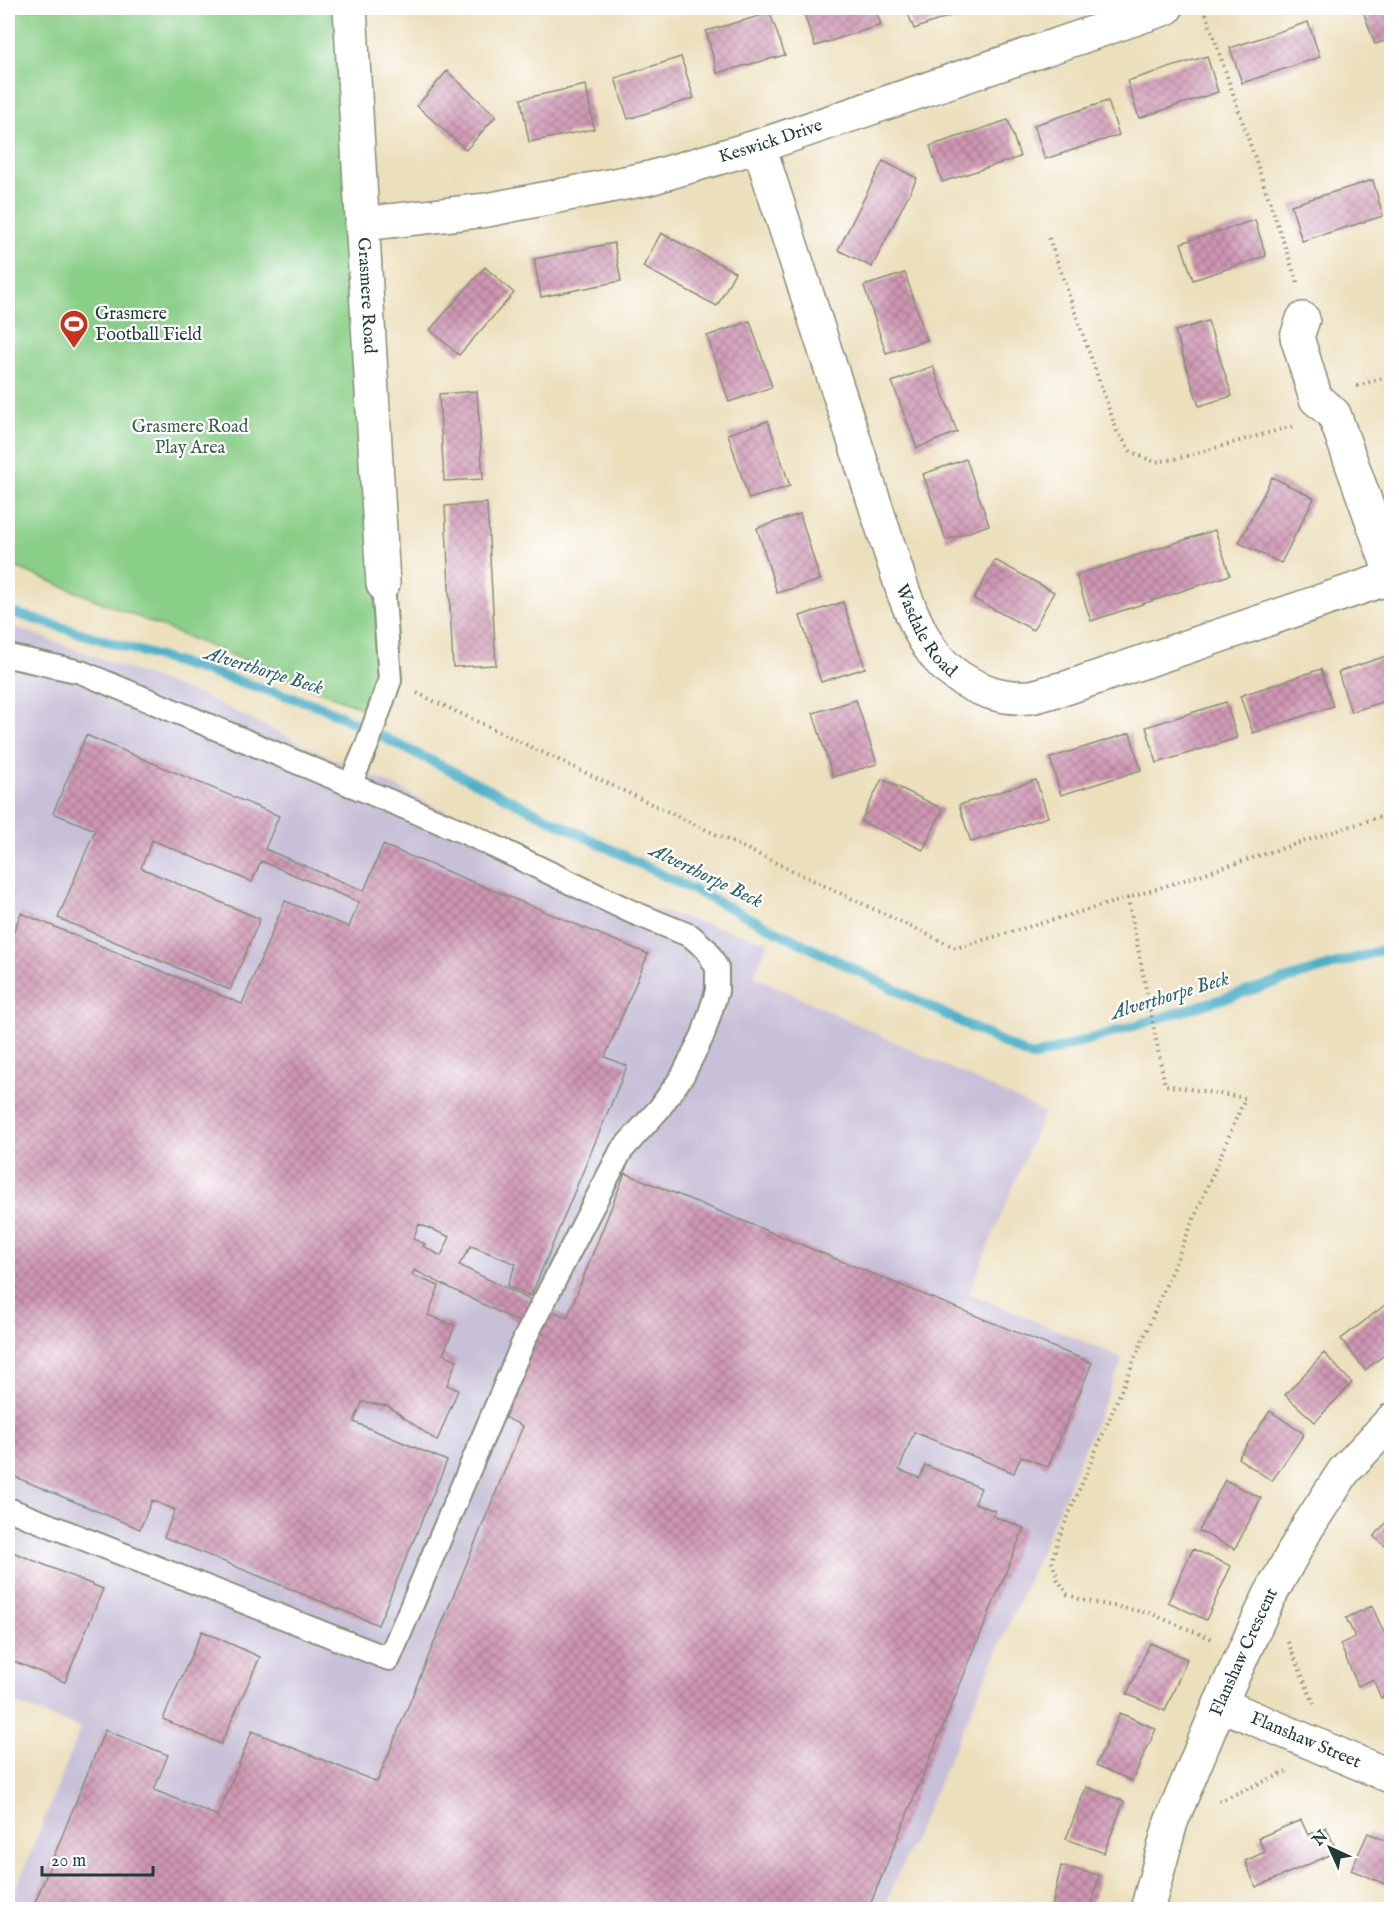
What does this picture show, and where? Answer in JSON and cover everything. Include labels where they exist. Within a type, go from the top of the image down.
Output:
[{"type":"street","name":"Grasmere Road","points":[[350,8],[383,584]]},
{"type":"street","name":"Keswick Drive","points":[[362,224],[487,210],[650,178],[759,146],[1166,8]]},
{"type":"street","name":"Wasdale Road","points":[[759,146],[903,591],[913,618],[929,648],[947,670],[974,687],[1000,695],[1029,697],[1066,688],[1392,576]]},
{"type":"street","points":[[1303,319],[1297,337],[1316,399],[1334,414],[1392,576]]},
{"type":"street","name":"Flanshaw Crescent","points":[[1147,1910],[1171,1822],[1220,1704],[1269,1597],[1306,1528],[1344,1471],[1392,1420]]},
{"type":"street","name":"Flanshaw Street","points":[[1220,1704],[1392,1777]]},
{"type":"lane","points":[[350,785],[380,712],[390,680],[383,584]]},
{"type":"lane","points":[[8,656],[81,672],[466,833],[632,912],[691,936],[707,950],[717,968],[717,991],[703,1035],[683,1075],[659,1109],[621,1151],[525,1338],[389,1659],[8,1509]]},
{"type":"path","points":[[1204,8],[1298,286],[1303,319]]},
{"type":"path","points":[[1049,238],[1117,431],[1131,452],[1155,462],[1179,458],[1334,414]]},
{"type":"path","points":[[390,680],[956,948],[1128,898],[1392,813]]},
{"type":"path","points":[[1128,898],[1165,1085],[1245,1098],[1058,1540],[1052,1561],[1058,1580],[1067,1594],[1082,1600],[1149,1612],[1243,1653]]},
{"type":"shaded area","points":[[8,628],[18,628],[205,697],[384,781],[629,902],[769,942],[754,976],[1044,1112],[969,1293],[1123,1358],[1023,1593],[883,1909],[8,1909],[81,1728],[8,1701]]},
{"type":"green space","name":"Grasmere Road Play Area","points":[[8,8],[350,8],[390,680],[364,709],[8,564]]},
{"type":"building","points":[[802,8],[875,8],[881,25],[815,46]]},
{"type":"building","points":[[906,8],[972,8],[914,29]]},
{"type":"building","points":[[1362,8],[1392,8],[1392,39],[1375,44]]},
{"type":"building","points":[[770,13],[785,55],[717,73],[706,31]]},
{"type":"building","points":[[1308,22],[1320,57],[1242,83],[1230,48]]},
{"type":"building","points":[[1207,56],[1218,92],[1139,118],[1127,81]]},
{"type":"building","points":[[681,57],[694,98],[628,119],[615,78]]},
{"type":"building","points":[[447,71],[496,116],[466,150],[417,106]]},
{"type":"building","points":[[586,85],[594,129],[529,142],[521,99]]},
{"type":"building","points":[[1108,101],[1119,135],[1045,159],[1034,125]]},
{"type":"building","points":[[1008,120],[1020,157],[942,182],[930,146]]},
{"type":"building","points":[[883,161],[917,178],[872,267],[838,250]]},
{"type":"building","points":[[1373,180],[1383,216],[1302,241],[1291,205]]},
{"type":"building","points":[[1255,220],[1266,256],[1193,280],[1181,243]]},
{"type":"building","points":[[661,233],[735,272],[717,306],[643,267]]},
{"type":"building","points":[[614,243],[621,281],[541,297],[534,259]]},
{"type":"building","points":[[485,267],[514,293],[459,355],[430,330]]},
{"type":"building","points":[[905,273],[927,340],[886,353],[864,286]]},
{"type":"building","points":[[750,321],[772,387],[729,402],[707,336]]},
{"type":"building","points":[[1208,321],[1232,396],[1199,406],[1175,331]]},
{"type":"building","points":[[933,366],[957,432],[917,448],[892,382]]},
{"type":"building","points":[[477,391],[483,479],[444,481],[439,394]]},
{"type":"building","points":[[768,421],[790,486],[749,499],[728,434]]},
{"type":"building","points":[[966,459],[989,525],[946,540],[923,474]]},
{"type":"building","points":[[1272,477],[1314,498],[1281,563],[1239,543]]},
{"type":"building","points":[[487,503],[496,665],[453,667],[445,506]]},
{"type":"building","points":[[800,514],[820,580],[777,593],[757,528]]},
{"type":"building","points":[[1215,530],[1230,575],[1091,621],[1076,575]]},
{"type":"building","points":[[995,560],[1054,592],[1033,630],[974,599]]},
{"type":"building","points":[[843,602],[865,668],[821,682],[800,616]]},
{"type":"building","points":[[1392,654],[1392,699],[1351,712],[1338,672]]},
{"type":"building","points":[[1321,669],[1333,706],[1253,733],[1240,696]]},
{"type":"building","points":[[856,700],[877,764],[833,777],[813,713]]},
{"type":"building","points":[[1226,702],[1237,738],[1157,763],[1146,727]]},
{"type":"building","points":[[1130,733],[1141,770],[1061,795],[1050,758]]},
{"type":"building","points":[[86,735],[279,816],[265,849],[364,891],[383,845],[648,954],[605,1057],[627,1066],[531,1296],[507,1286],[516,1264],[471,1246],[459,1265],[567,1318],[625,1173],[1092,1363],[1048,1467],[1021,1456],[1014,1473],[914,1432],[899,1470],[920,1478],[925,1465],[981,1488],[975,1503],[995,1511],[993,1516],[1024,1528],[868,1910],[32,1910],[105,1730],[168,1755],[154,1790],[218,1816],[252,1731],[377,1782],[523,1426],[500,1415],[533,1331],[545,1335],[414,1270],[412,1275],[439,1286],[428,1315],[455,1326],[443,1354],[457,1360],[447,1385],[458,1390],[437,1441],[388,1406],[362,1402],[354,1422],[447,1461],[378,1625],[164,1537],[175,1510],[152,1500],[140,1529],[8,1474],[8,946],[21,913],[242,1004],[285,901],[349,927],[359,902],[261,861],[252,882],[152,840],[141,868],[260,919],[230,990],[58,918],[95,830],[53,813]],"holes":[[[419,1224],[450,1237],[441,1256],[423,1246],[425,1244],[413,1239]]]},
{"type":"building","points":[[882,779],[943,809],[923,850],[861,821]]},
{"type":"building","points":[[1036,780],[1048,817],[971,842],[959,805]]},
{"type":"building","points":[[1385,1305],[1392,1313],[1392,1349],[1365,1370],[1341,1339]]},
{"type":"building","points":[[1324,1353],[1352,1383],[1315,1422],[1285,1395]]},
{"type":"building","points":[[1270,1411],[1304,1434],[1272,1481],[1238,1458]]},
{"type":"building","points":[[1225,1480],[1261,1498],[1235,1549],[1199,1531]]},
{"type":"building","points":[[1392,1515],[1392,1551],[1374,1537]]},
{"type":"building","points":[[1193,1549],[1231,1566],[1206,1620],[1168,1602]]},
{"type":"building","points":[[8,1550],[103,1589],[65,1682],[8,1659]]},
{"type":"building","points":[[1372,1606],[1392,1651],[1392,1693],[1381,1698],[1373,1679],[1358,1686],[1340,1644],[1355,1637],[1346,1618]]},
{"type":"building","points":[[202,1631],[260,1657],[221,1744],[163,1719]]},
{"type":"building","points":[[1150,1643],[1187,1659],[1165,1711],[1127,1694]]},
{"type":"building","points":[[1120,1713],[1156,1729],[1132,1781],[1096,1765]]},
{"type":"building","points":[[1086,1787],[1124,1801],[1104,1853],[1066,1839]]},
{"type":"building","points":[[1301,1820],[1308,1835],[1326,1827],[1337,1852],[1256,1887],[1245,1861],[1265,1852],[1258,1838]]},
{"type":"building","points":[[1368,1833],[1392,1843],[1392,1887],[1351,1870]]},
{"type":"building","points":[[1061,1866],[1099,1875],[1091,1910],[1051,1910]]},
{"type":"waterway","name":"Alverthorpe Beck","points":[[8,611],[320,706],[1032,1057],[1392,947]]},
{"type":"place","name":"Grasmere Football Field","points":[[74,350]]}]
